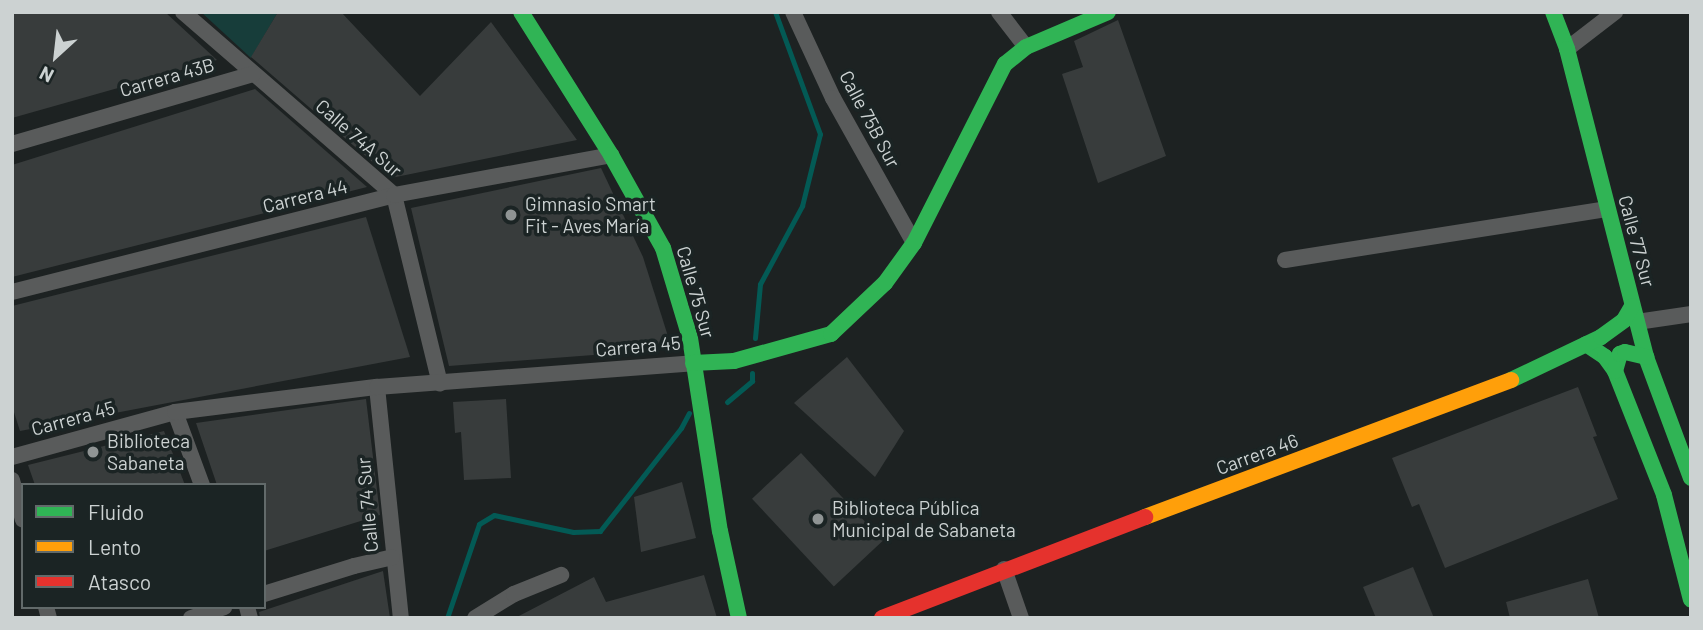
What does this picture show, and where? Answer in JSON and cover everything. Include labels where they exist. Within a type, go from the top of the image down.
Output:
[{"type":"street","name":"Calle 74A Sur","points":[[183,12],[394,195],[440,383]]},
{"type":"street","name":"Calle 75 Sur","points":[[521,12],[611,155],[663,248],[680,296],[720,531],[739,618]]},
{"type":"street","name":"Calle 75B Sur","points":[[793,12],[832,98],[914,243]]},
{"type":"street","points":[[999,12],[1026,47]]},
{"type":"street","name":"Carrera 45","points":[[12,457],[175,412],[377,387],[734,361],[831,334],[886,283],[914,243],[987,94],[1005,64],[1026,47],[1108,12]]},
{"type":"street","name":"Calle 77 Sur","points":[[1553,12],[1567,49],[1646,357],[1691,478]]},
{"type":"street","points":[[1567,49],[1615,12]]},
{"type":"street","name":"Carrera 43B","points":[[12,144],[253,74]]},
{"type":"street","name":"Carrera 44","points":[[12,292],[394,195],[611,155]]},
{"type":"street","points":[[1286,260],[1606,209]]},
{"type":"street","points":[[1634,314],[1691,314]]},
{"type":"street","name":"Carrera 46","points":[[882,618],[1004,569],[1492,389],[1613,330],[1634,314]]},
{"type":"street","points":[[1586,344],[1605,357],[1615,371],[1664,495],[1691,600]]},
{"type":"street","points":[[1615,371],[1619,354],[1625,352],[1646,357]]},
{"type":"street","name":"Calle 74 Sur","points":[[377,387],[392,557],[401,618]]},
{"type":"street","points":[[175,412],[201,483]]},
{"type":"street","points":[[12,480],[21,513]]},
{"type":"street","points":[[266,593],[392,557]]},
{"type":"street","points":[[1004,569],[1021,618]]},
{"type":"street","points":[[475,618],[514,594],[561,575]]},
{"type":"street","points":[[191,618],[218,609]]},
{"type":"shaded area","points":[[201,12],[278,12],[251,58]]},
{"type":"building","points":[[12,12],[165,12],[217,60],[12,118]]},
{"type":"building","points":[[278,12],[341,12],[420,96],[491,22],[577,140],[391,178],[251,57]]},
{"type":"building","points":[[1118,20],[1166,156],[1098,183],[1062,74],[1083,67],[1074,41]]},
{"type":"building","points":[[255,89],[367,187],[12,277],[12,165]]},
{"type":"building","points":[[601,168],[643,257],[672,349],[449,366],[411,208]]},
{"type":"building","points":[[366,217],[410,357],[20,431],[12,406],[12,306]]},
{"type":"building","points":[[847,357],[904,431],[875,477],[794,403]]},
{"type":"building","points":[[1578,387],[1597,436],[1593,437],[1618,499],[1445,568],[1419,504],[1412,507],[1392,458]]},
{"type":"building","points":[[366,399],[380,515],[266,550],[266,483],[216,483],[196,423]]},
{"type":"building","points":[[506,399],[511,478],[464,480],[461,432],[455,433],[453,402]]},
{"type":"building","points":[[164,431],[184,483],[34,483],[28,465]]},
{"type":"building","name":"Biblioteca Pública Municipal de Sabaneta","points":[[801,453],[883,541],[834,586],[752,499]]},
{"type":"building","points":[[682,482],[696,538],[641,552],[634,497]]},
{"type":"building","points":[[1413,567],[1434,618],[1376,618],[1363,587]]},
{"type":"building","points":[[383,571],[390,618],[260,618],[259,612]]},
{"type":"building","points":[[704,575],[717,618],[515,618],[594,577],[606,602]]},
{"type":"building","points":[[1588,579],[1599,618],[1510,618],[1506,602]]},
{"type":"waterway","points":[[755,338],[760,284],[802,206],[820,134],[775,12]]},
{"type":"waterway","points":[[727,402],[752,381],[752,373]]},
{"type":"waterway","points":[[447,618],[479,524],[494,515],[573,532],[600,531],[681,428],[689,413]]},
{"type":"traffic: fast","points":[[521,12],[611,155],[663,248],[690,338],[720,531],[739,618]]},
{"type":"traffic: fast","points":[[693,363],[734,361],[831,334],[885,283],[914,243],[1005,64],[1026,47],[1108,12]]},
{"type":"traffic: fast","points":[[1553,12],[1567,49],[1646,357],[1691,478]]},
{"type":"traffic: fast","points":[[1511,380],[1601,337],[1624,320],[1632,306]]},
{"type":"traffic: fast","points":[[1586,344],[1605,357],[1615,371],[1664,495],[1691,600]]},
{"type":"traffic: fast","points":[[1615,371],[1620,354],[1625,352],[1646,357]]},
{"type":"traffic: slow","points":[[1145,517],[1511,380]]},
{"type":"traffic: jam","points":[[882,618],[1145,517]]},
{"type":"place","name":"Gimnasio Smart Fit - Aves María","points":[[511,215]]},
{"type":"place","name":"Biblioteca Sabaneta","points":[[93,452]]},
{"type":"place","name":"Biblioteca Pública Municipal de Sabaneta","points":[[818,519]]}]
